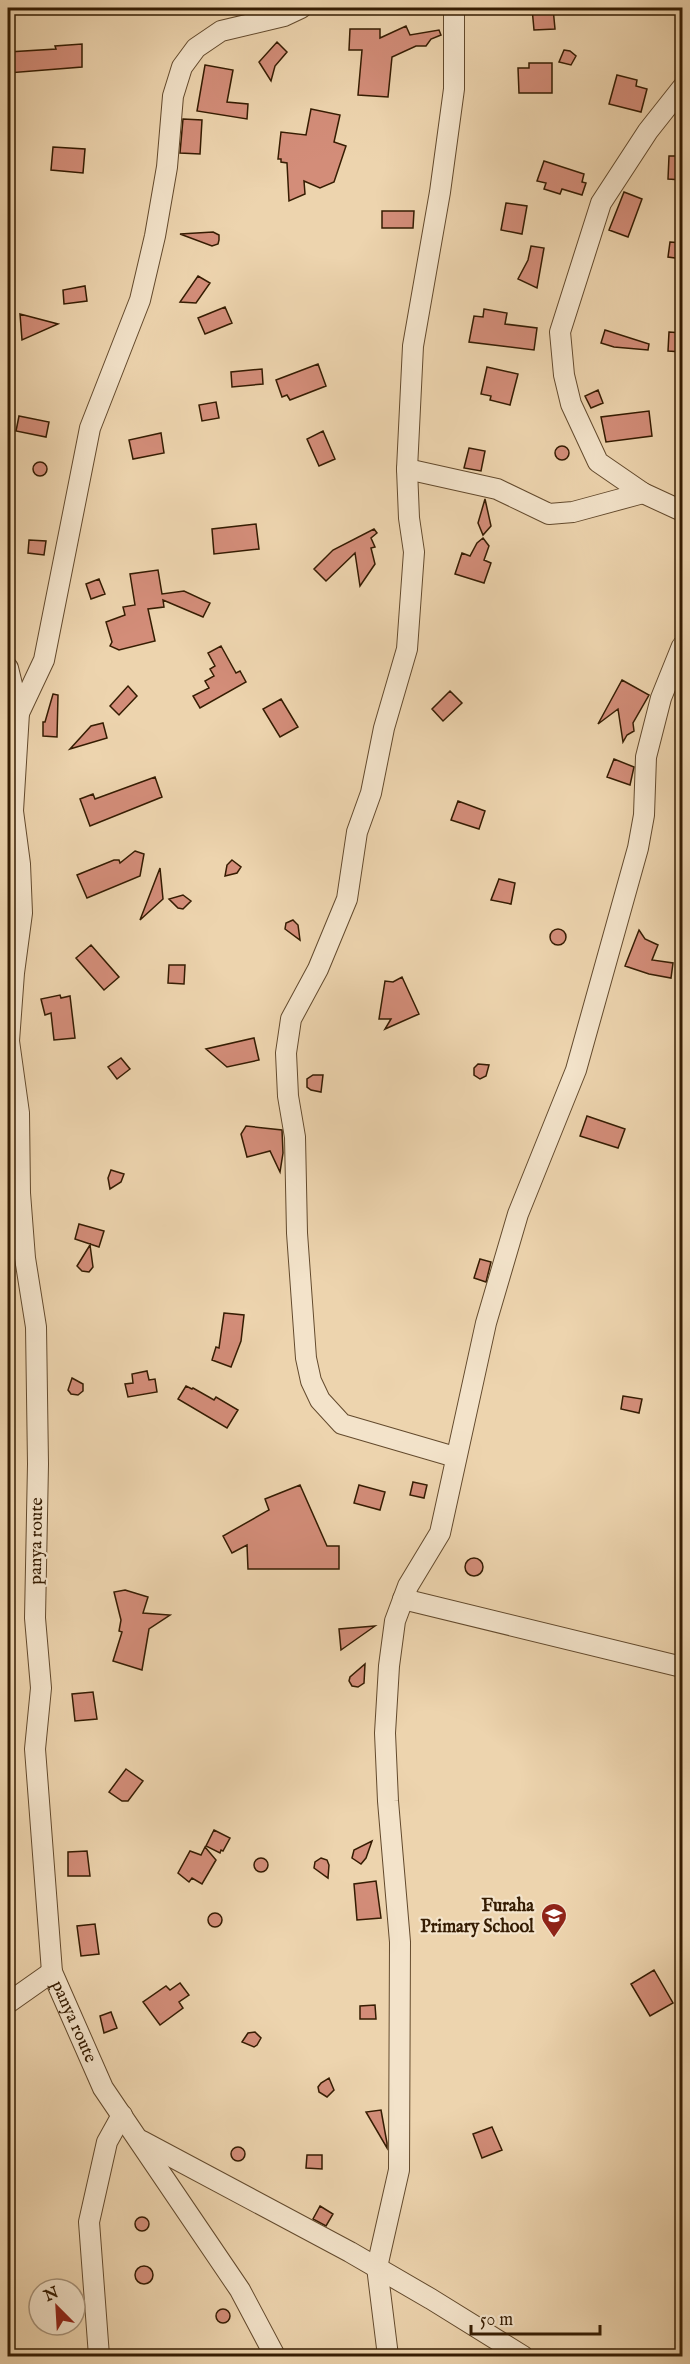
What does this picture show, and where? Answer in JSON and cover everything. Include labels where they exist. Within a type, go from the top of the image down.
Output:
[{"type":"street","points":[[19,712],[44,660],[90,428],[140,300],[167,167],[173,96],[182,68],[196,48],[221,32],[284,16],[301,8]]},
{"type":"street","points":[[454,8],[454,89],[440,192],[414,346],[407,469],[409,518],[414,552],[407,649],[384,728],[371,793],[357,832],[347,899],[318,969],[291,1019],[286,1053],[288,1096],[295,1137],[297,1233],[306,1358],[311,1381],[320,1400],[342,1425],[455,1457]]},
{"type":"street","points":[[682,88],[648,131],[601,203],[560,332],[564,375],[571,404],[597,462],[643,493],[682,511]]},
{"type":"street","points":[[407,469],[497,489],[549,514],[573,512],[643,493]]},
{"type":"street","points":[[388,2356],[377,2267],[399,2170],[400,1941],[388,1801],[385,1733],[389,1665],[395,1622],[408,1586],[440,1533],[486,1323],[519,1214],[576,1070],[638,848],[644,815],[646,757],[661,698],[682,646]]},
{"type":"street","name":"panya route","points":[[8,668],[19,712],[13,811],[20,864],[22,913],[14,973],[9,1041],[19,1113],[20,1193],[24,1247],[36,1327],[38,1464],[35,1618],[41,1688],[35,1749],[52,1972],[68,2013],[104,2088],[240,2290],[275,2356]]},
{"type":"street","points":[[404,1599],[682,1667]]},
{"type":"street","points":[[8,2003],[52,1972]]},
{"type":"street","points":[[99,2356],[89,2222],[107,2142],[122,2115]]},
{"type":"street","points":[[139,2139],[377,2267],[523,2356]]},
{"type":"building","points":[[532,8],[553,8],[555,29],[534,30]]},
{"type":"building","points":[[406,26],[410,35],[439,30],[441,35],[431,39],[426,46],[416,46],[392,57],[388,97],[358,95],[362,50],[349,50],[350,29],[380,29],[380,38]]},
{"type":"building","points":[[277,42],[287,52],[275,66],[271,81],[259,62]]},
{"type":"building","points":[[82,44],[82,67],[8,73],[8,52],[56,49],[55,46]]},
{"type":"building","points":[[564,50],[576,56],[571,65],[559,62]]},
{"type":"building","points":[[529,63],[552,63],[552,93],[519,93],[518,68],[529,68]]},
{"type":"building","points":[[205,65],[233,70],[227,102],[248,104],[247,119],[197,111]]},
{"type":"building","points":[[617,75],[637,80],[636,86],[647,89],[641,112],[609,104]]},
{"type":"building","points":[[311,109],[340,115],[334,142],[346,146],[334,182],[320,188],[304,181],[305,194],[289,201],[287,163],[278,159],[281,132],[306,135]]},
{"type":"building","points":[[183,119],[202,120],[200,154],[180,153]]},
{"type":"building","points":[[53,147],[85,149],[83,173],[51,170]]},
{"type":"building","points":[[669,156],[682,156],[682,180],[668,179]]},
{"type":"building","points":[[544,161],[584,174],[582,182],[586,183],[582,195],[562,189],[560,194],[544,189],[546,183],[537,181]]},
{"type":"building","points":[[624,192],[642,199],[628,237],[609,230]]},
{"type":"building","points":[[506,203],[527,206],[522,234],[501,230]]},
{"type":"building","points":[[382,211],[414,211],[413,228],[382,228]]},
{"type":"building","points":[[213,232],[219,235],[219,240],[218,244],[212,246],[180,234]]},
{"type":"building","points":[[670,242],[682,243],[682,259],[668,257]]},
{"type":"building","points":[[531,246],[544,248],[537,288],[518,279],[528,260]]},
{"type":"building","points":[[198,276],[210,283],[196,303],[180,302]]},
{"type":"building","points":[[85,286],[87,301],[64,304],[63,290]]},
{"type":"building","points":[[225,307],[232,323],[205,334],[198,318]]},
{"type":"building","points":[[484,309],[507,313],[505,324],[537,328],[534,350],[469,342],[474,316],[483,317]]},
{"type":"building","points":[[20,314],[58,324],[22,340]]},
{"type":"building","points":[[605,330],[649,344],[648,350],[614,347],[601,343]]},
{"type":"building","points":[[669,332],[682,333],[682,352],[668,351]]},
{"type":"building","points":[[318,364],[326,386],[290,400],[287,395],[282,397],[276,380]]},
{"type":"building","points":[[487,367],[518,374],[510,405],[490,400],[491,396],[481,394]]},
{"type":"building","points":[[262,369],[263,384],[232,387],[231,372]]},
{"type":"building","points":[[598,390],[603,403],[591,408],[585,396]]},
{"type":"building","points":[[216,402],[219,418],[202,421],[199,405]]},
{"type":"building","points":[[649,411],[652,436],[606,442],[601,417]]},
{"type":"building","points":[[19,416],[49,422],[46,437],[16,431]]},
{"type":"building","points":[[323,431],[335,459],[319,466],[307,439]]},
{"type":"building","points":[[161,433],[164,453],[133,459],[129,440]]},
{"type":"building","points":[[562,446],[567,448],[569,453],[567,458],[562,460],[557,458],[555,453],[557,448]]},
{"type":"building","points":[[469,448],[485,451],[481,471],[464,468]]},
{"type":"building","points":[[37,462],[43,462],[47,469],[43,476],[37,476],[33,472],[33,466]]},
{"type":"building","points":[[485,499],[491,526],[483,535],[478,523]]},
{"type":"building","points":[[256,524],[259,549],[214,554],[212,529]]},
{"type":"building","points":[[374,529],[377,533],[371,538],[375,547],[371,548],[375,564],[360,586],[355,553],[326,581],[314,569],[333,550]]},
{"type":"building","points":[[483,538],[489,546],[484,560],[491,563],[484,583],[455,574],[462,553],[470,556],[477,543]]},
{"type":"building","points":[[29,540],[46,541],[44,555],[28,553]]},
{"type":"building","points":[[158,570],[162,594],[184,591],[210,603],[203,617],[163,600],[164,607],[148,609],[155,641],[119,650],[110,646],[112,642],[106,622],[125,615],[123,607],[135,605],[130,574]]},
{"type":"building","points":[[99,579],[105,594],[91,599],[86,584]]},
{"type":"building","points":[[221,646],[236,673],[240,671],[246,682],[200,708],[193,696],[209,688],[205,681],[214,676],[210,669],[215,666],[208,653]]},
{"type":"building","points":[[622,680],[649,695],[633,723],[634,731],[627,735],[623,742],[618,709],[598,724]]},
{"type":"building","points":[[128,686],[137,696],[119,715],[110,706]]},
{"type":"building","points":[[450,691],[462,703],[443,721],[432,709]]},
{"type":"building","points":[[53,694],[58,695],[57,737],[43,736],[43,722],[45,722]]},
{"type":"building","points":[[281,699],[298,727],[280,737],[263,709]]},
{"type":"building","points":[[103,723],[107,738],[70,749],[91,726]]},
{"type":"building","points":[[614,759],[634,767],[630,785],[607,777]]},
{"type":"building","points":[[155,777],[162,797],[90,826],[80,799],[93,794],[95,799]]},
{"type":"building","points":[[458,801],[485,811],[479,829],[451,820]]},
{"type":"building","points":[[135,851],[144,854],[140,876],[87,898],[77,875],[114,860],[119,860],[120,863]]},
{"type":"building","points":[[232,860],[241,867],[237,873],[225,876],[227,865]]},
{"type":"building","points":[[160,868],[163,899],[140,920]]},
{"type":"building","points":[[499,879],[515,883],[511,904],[491,900]]},
{"type":"building","points":[[183,895],[191,901],[183,909],[178,908],[169,899]]},
{"type":"building","points":[[293,920],[298,925],[300,940],[285,929],[286,923]]},
{"type":"building","points":[[558,929],[566,937],[558,945],[550,937]]},
{"type":"building","points":[[639,930],[645,939],[658,945],[652,960],[673,963],[671,978],[625,966]]},
{"type":"building","points":[[91,945],[119,977],[104,990],[76,958]]},
{"type":"building","points":[[169,965],[185,965],[184,984],[168,983]]},
{"type":"building","points":[[402,977],[419,1014],[385,1029],[391,1019],[379,1019],[385,981],[393,982]]},
{"type":"building","points":[[60,995],[61,998],[70,996],[75,1038],[54,1040],[51,1013],[45,1015],[41,999]]},
{"type":"building","points":[[254,1038],[259,1060],[227,1067],[206,1049]]},
{"type":"building","points":[[121,1058],[130,1069],[117,1079],[108,1067]]},
{"type":"building","points":[[478,1064],[489,1065],[486,1076],[480,1079],[474,1075],[474,1068]]},
{"type":"building","points":[[313,1075],[323,1075],[321,1092],[307,1087],[307,1079]]},
{"type":"building","points":[[587,1116],[625,1129],[618,1148],[580,1136]]},
{"type":"building","points":[[246,1126],[282,1130],[283,1153],[280,1172],[270,1151],[247,1157],[241,1134]]},
{"type":"building","points":[[111,1170],[124,1174],[121,1182],[110,1189],[108,1178]]},
{"type":"building","points":[[79,1224],[104,1231],[99,1247],[75,1239]]},
{"type":"building","points":[[90,1245],[93,1267],[89,1272],[82,1271],[77,1266]]},
{"type":"building","points":[[480,1259],[491,1262],[486,1282],[474,1278]]},
{"type":"building","points":[[224,1313],[244,1315],[241,1341],[231,1367],[212,1360],[216,1347],[219,1348]]},
{"type":"building","points":[[147,1371],[149,1380],[155,1379],[157,1392],[128,1397],[125,1384],[133,1383],[132,1374]]},
{"type":"building","points":[[72,1378],[83,1384],[83,1391],[78,1395],[71,1394],[68,1390]]},
{"type":"building","points":[[186,1386],[214,1400],[216,1397],[238,1410],[227,1428],[178,1399]]},
{"type":"building","points":[[623,1396],[642,1399],[639,1413],[621,1409]]},
{"type":"building","points":[[413,1482],[427,1485],[424,1498],[410,1495]]},
{"type":"building","points":[[300,1485],[327,1546],[339,1546],[339,1569],[248,1569],[247,1545],[232,1553],[223,1536],[269,1510],[265,1499]]},
{"type":"building","points":[[359,1485],[385,1492],[380,1510],[354,1503]]},
{"type":"building","points":[[470,1558],[478,1558],[483,1563],[481,1574],[470,1576],[465,1571],[465,1563]]},
{"type":"building","points":[[125,1590],[148,1597],[143,1613],[170,1615],[149,1629],[142,1670],[113,1661],[122,1632],[119,1631],[121,1620],[114,1592]]},
{"type":"building","points":[[375,1626],[341,1650],[339,1629]]},
{"type":"building","points":[[365,1664],[364,1683],[358,1687],[352,1686],[349,1681],[350,1677]]},
{"type":"building","points":[[93,1692],[97,1719],[75,1721],[72,1694]]},
{"type":"building","points":[[126,1769],[143,1781],[128,1801],[122,1801],[109,1792]]},
{"type":"building","points":[[214,1830],[230,1838],[220,1853],[206,1846]]},
{"type":"building","points":[[372,1841],[366,1858],[361,1864],[352,1858],[354,1850]]},
{"type":"building","points":[[205,1847],[216,1860],[202,1884],[192,1878],[189,1882],[178,1873],[190,1851],[201,1855]]},
{"type":"building","points":[[87,1851],[90,1876],[68,1876],[68,1852]]},
{"type":"building","points":[[258,1858],[264,1858],[268,1865],[264,1872],[258,1872],[254,1868],[254,1862]]},
{"type":"building","points":[[321,1858],[327,1860],[329,1865],[328,1878],[314,1868],[315,1862]]},
{"type":"building","points":[[376,1881],[381,1918],[357,1920],[354,1884]]},
{"type":"building","points":[[212,1913],[218,1913],[222,1920],[218,1927],[212,1927],[208,1923],[208,1917]]},
{"type":"building","points":[[95,1924],[99,1954],[81,1956],[77,1926]]},
{"type":"building","points":[[654,1970],[673,2003],[650,2016],[631,1984]]},
{"type":"building","points":[[180,1983],[189,1995],[179,2002],[183,2008],[160,2025],[143,2002],[166,1986],[170,1990]]},
{"type":"building","points":[[375,2005],[376,2019],[360,2019],[360,2006]]},
{"type":"building","points":[[111,2012],[117,2028],[104,2033],[100,2016]]},
{"type":"building","points":[[255,2032],[261,2038],[257,2045],[254,2047],[242,2042],[248,2033]]},
{"type":"building","points":[[329,2078],[334,2090],[327,2097],[319,2092],[318,2087]]},
{"type":"building","points":[[381,2110],[387,2143],[387,2148],[366,2112]]},
{"type":"building","points":[[492,2127],[502,2150],[482,2158],[473,2134]]},
{"type":"building","points":[[235,2147],[241,2147],[245,2154],[241,2161],[235,2161],[231,2157],[231,2151]]},
{"type":"building","points":[[307,2155],[322,2155],[322,2169],[306,2168]]},
{"type":"building","points":[[320,2206],[333,2214],[326,2226],[313,2219]]},
{"type":"building","points":[[139,2217],[145,2217],[149,2224],[145,2231],[139,2231],[135,2227],[135,2221]]},
{"type":"building","points":[[144,2266],[150,2269],[153,2275],[150,2281],[144,2284],[138,2281],[135,2275],[138,2269]]},
{"type":"building","points":[[220,2309],[226,2309],[230,2316],[226,2323],[220,2323],[216,2319],[216,2313]]},
{"type":"place","name":"Furaha Primary School","points":[[554,1939]]}]
